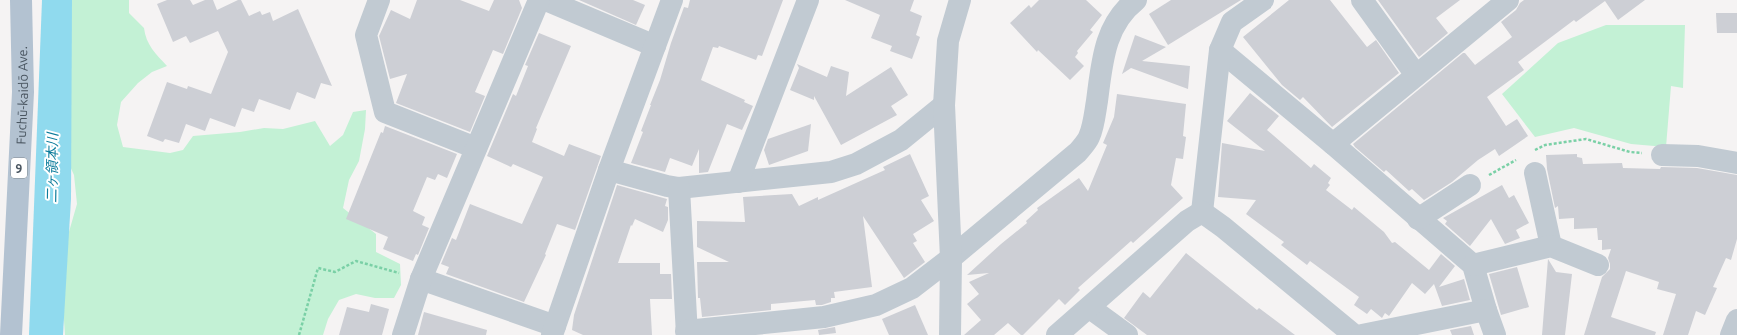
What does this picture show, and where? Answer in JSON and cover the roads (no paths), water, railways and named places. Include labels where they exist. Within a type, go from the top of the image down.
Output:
[{"type":"main road","name":"Fuchū-kaidō Ave.","points":[[11,335],[23,92],[21,0]]},
{"type":"street","points":[[379,0],[366,34],[385,112],[476,148]]},
{"type":"street","points":[[403,335],[421,279],[539,0]]},
{"type":"street","points":[[546,0],[655,46]]},
{"type":"street","points":[[421,279],[553,330],[609,170],[672,0]]},
{"type":"street","points":[[738,182],[808,0]]},
{"type":"street","points":[[950,335],[951,258],[944,104],[948,41],[960,0]]},
{"type":"street","points":[[679,188],[686,333],[824,317],[876,305],[912,288],[951,258],[1078,152],[1089,138],[1095,115],[1102,58],[1112,28],[1125,9],[1136,0]]},
{"type":"street","points":[[1202,212],[1220,50],[1232,22],[1263,0]]},
{"type":"street","points":[[1362,0],[1416,75]]},
{"type":"street","points":[[1332,144],[1508,0]]},
{"type":"street","points":[[1220,50],[1473,265],[1495,335]]},
{"type":"street","points":[[609,170],[679,188],[831,172],[856,164],[901,140],[944,104]]},
{"type":"street","points":[[1662,155],[1698,156],[1737,163]]},
{"type":"street","points":[[1528,165],[1551,246]]},
{"type":"street","points":[[1418,219],[1470,185]]},
{"type":"street","points":[[1057,335],[1090,308],[1187,221],[1202,212]]},
{"type":"street","points":[[1202,212],[1223,227],[1354,335]]},
{"type":"street","points":[[1473,265],[1551,246],[1598,265]]},
{"type":"street","points":[[1090,308],[1127,335]]},
{"type":"street","points":[[1362,335],[1486,310]]},
{"type":"street","points":[[1732,335],[1737,320]]},
{"type":"water","name":"二ヶ領本川","points":[[42,0],[72,0],[71,199],[63,335],[29,335]]}]
